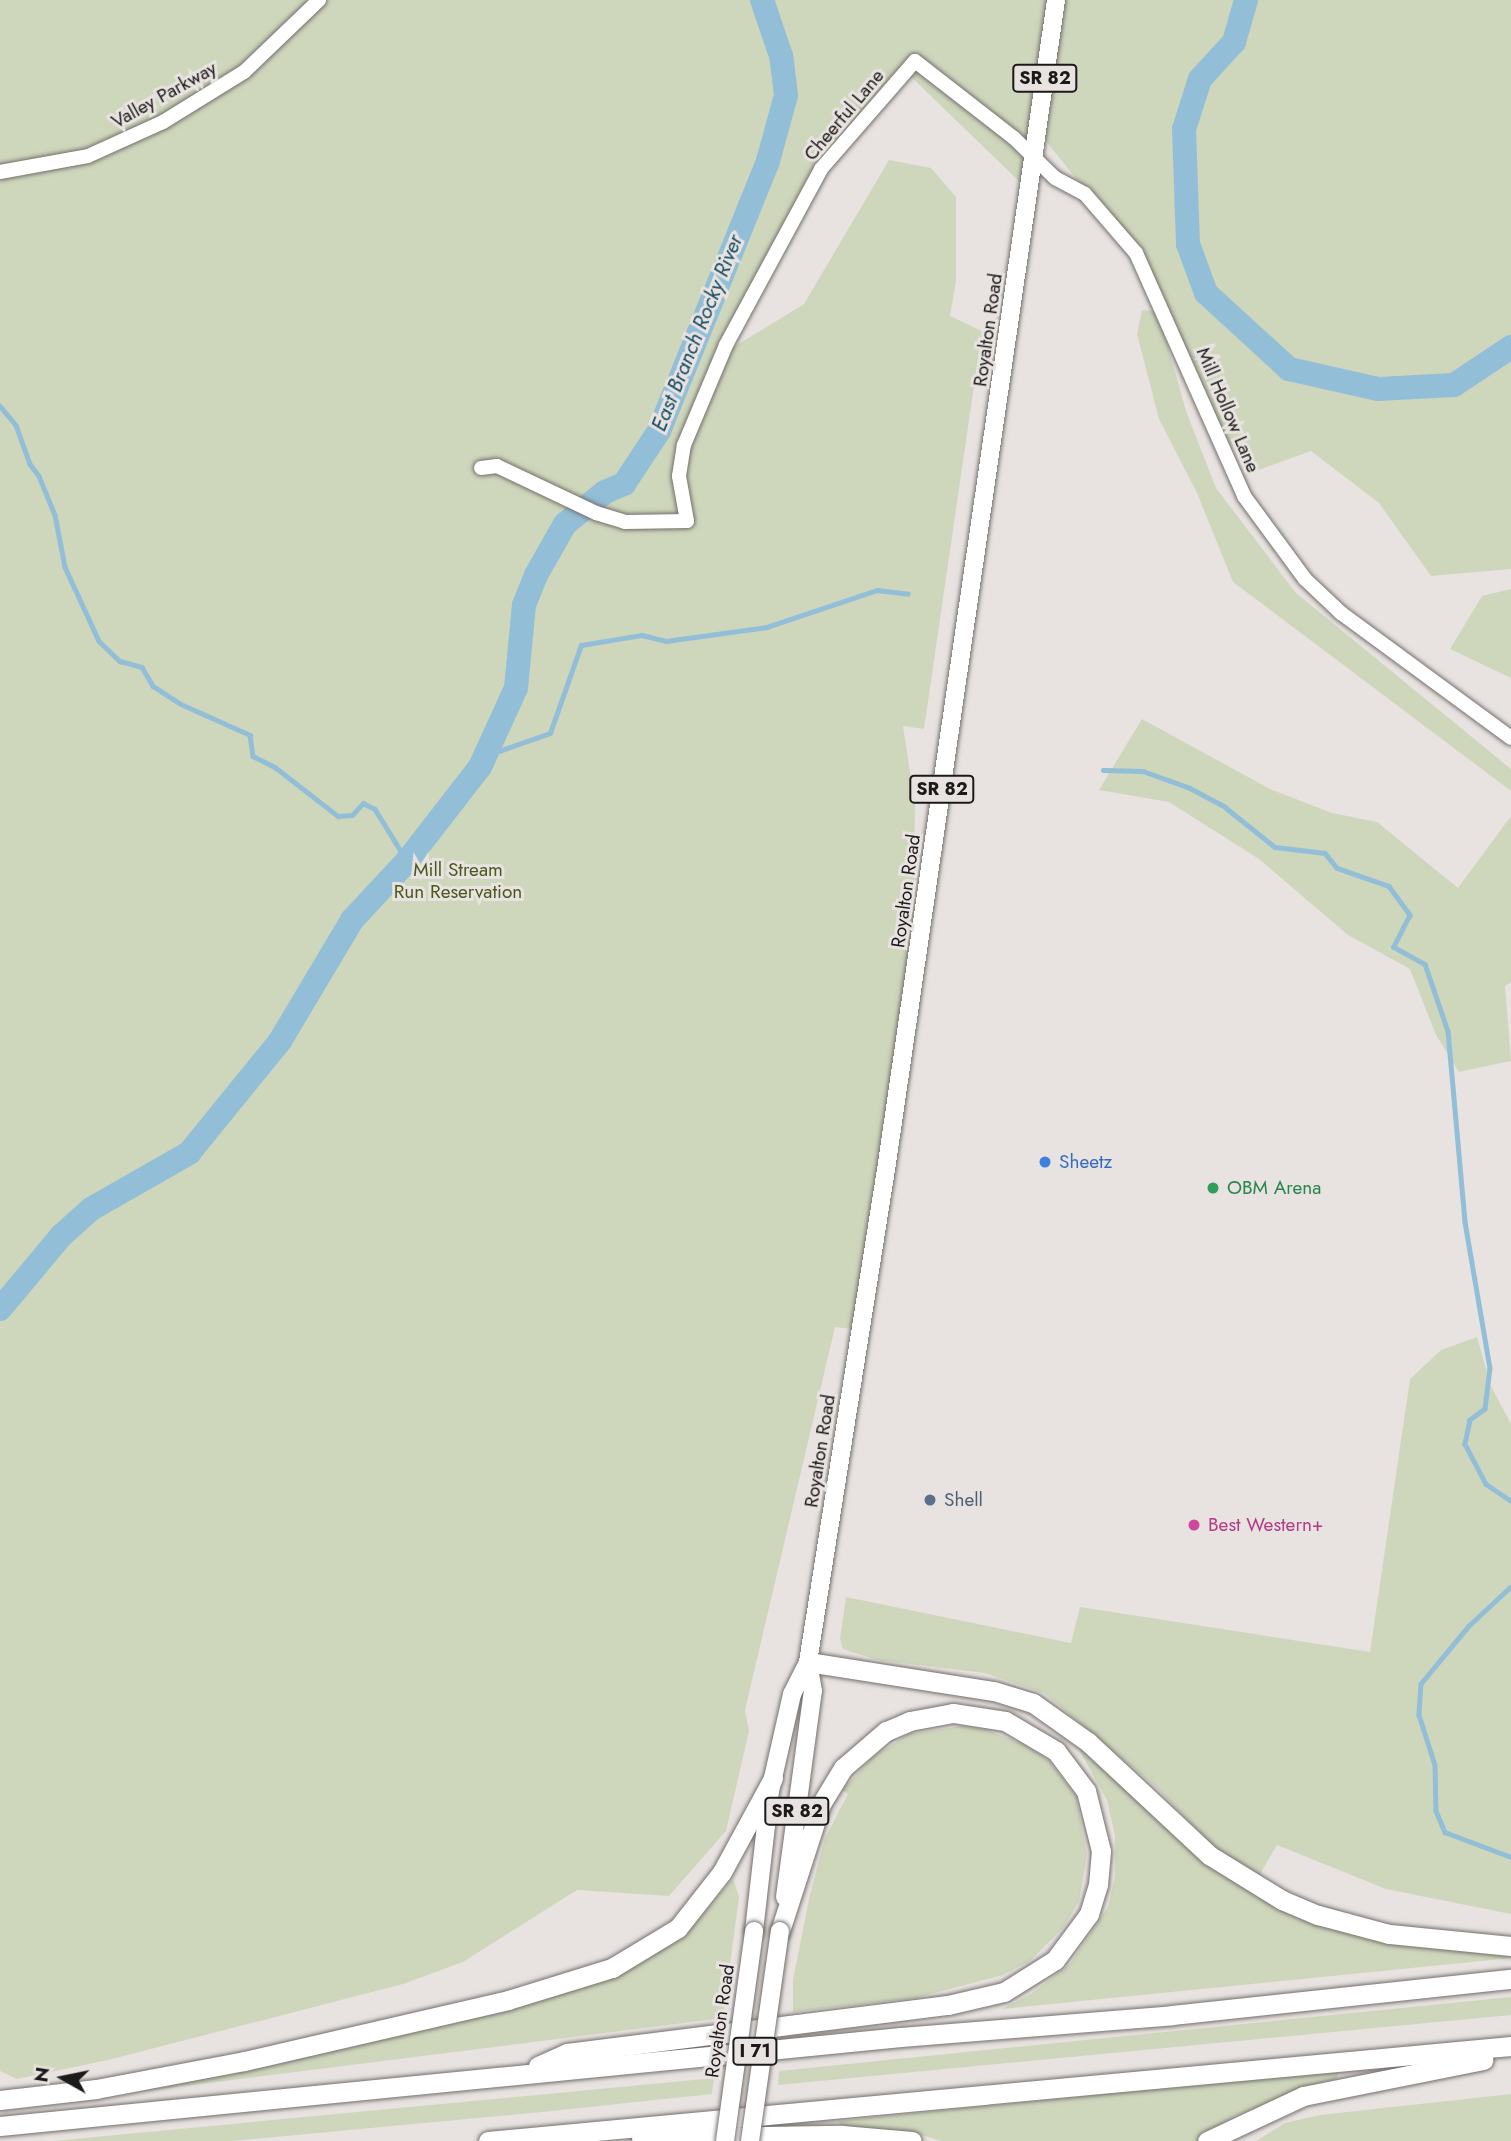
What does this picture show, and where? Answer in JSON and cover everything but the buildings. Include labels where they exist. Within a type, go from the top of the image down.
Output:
[{"type":"highway","points":[[808,1662],[981,1688],[1033,1703],[1088,1742],[1209,1855],[1282,1900],[1318,1916],[1389,1934],[1511,1946]]},
{"type":"highway","points":[[522,2073],[567,2053],[948,2005],[1004,1992],[1055,1960],[1089,1914],[1098,1885],[1101,1851],[1086,1791],[1056,1751],[1004,1721],[953,1713],[910,1721],[886,1731],[843,1768],[821,1804],[780,1931]]},
{"type":"highway","points":[[0,2100],[96,2089],[244,2062],[508,2000],[612,1968],[678,1928],[722,1872],[773,1778]]},
{"type":"highway","name":"I 71","points":[[0,2126],[522,2073],[1172,2015],[1511,1979]]},
{"type":"highway","points":[[495,2140],[1511,2046]]},
{"type":"highway","points":[[1207,2141],[1314,2093],[1511,2055]]},
{"type":"highway","points":[[495,2140],[842,2135],[912,2141]]},
{"type":"main road","name":"Royalton Road","points":[[725,2141],[773,1778],[792,1694],[808,1662],[887,1163],[1056,0]]},
{"type":"main road","name":"Royalton Road","points":[[750,2141],[813,1691],[808,1662]]},
{"type":"street","name":"Valley Parkway","points":[[0,172],[88,156],[163,122],[244,72],[319,0]]},
{"type":"street","name":"Cheerful Lane","points":[[481,468],[496,467],[596,513],[625,522],[687,521],[679,476],[684,444],[726,345],[821,169],[915,61],[1034,157]]},
{"type":"street","name":"Mill Hollow Lane","points":[[1034,157],[1055,178],[1084,194],[1136,253],[1155,287],[1223,455],[1244,496],[1288,558],[1341,613],[1511,738]]},
{"type":"green space","name":"Mill Stream Run Reservation","points":[[0,0],[1511,0],[1511,569],[1431,576],[1379,503],[1311,451],[1250,473],[1231,443],[1226,450],[1152,272],[1036,129],[1027,189],[904,70],[845,135],[727,351],[804,304],[889,160],[931,168],[956,197],[956,281],[950,316],[982,331],[924,729],[903,726],[915,805],[913,950],[860,1330],[835,1327],[745,1710],[749,1731],[726,1831],[669,1896],[577,1890],[463,1962],[403,1984],[108,2060],[17,2079],[0,2071]]},
{"type":"green space","points":[[1142,310],[1158,311],[1186,411],[1216,488],[1296,593],[1511,769],[1511,791],[1233,582],[1197,493],[1159,419],[1137,334]]},
{"type":"green space","points":[[1511,589],[1511,678],[1450,649],[1482,596]]},
{"type":"green space","points":[[1142,719],[1270,789],[1332,813],[1377,822],[1458,888],[1511,816],[1511,982],[1505,986],[1511,1061],[1459,1072],[1436,1035],[1410,969],[1348,935],[1259,859],[1169,802],[1099,790]]},
{"type":"green space","points":[[1477,1337],[1491,1386],[1511,1424],[1511,1914],[1386,1889],[1277,1845],[1259,1876],[1218,1852],[1156,1787],[1044,1693],[985,1673],[877,1660],[843,1649],[840,1639],[846,1597],[1071,1643],[1080,1607],[1370,1652],[1410,1379],[1441,1350]]},
{"type":"green space","points":[[962,1726],[985,1729],[1025,1745],[1049,1761],[1076,1796],[1087,1855],[1079,1901],[1064,1927],[1030,1961],[1003,1975],[915,1998],[793,2012],[793,1980],[809,1899],[825,1838],[848,1794],[842,1790],[874,1756],[909,1734]]},
{"type":"green space","points":[[1076,1744],[1184,1844],[1303,1916],[1511,1952],[1511,1958],[1002,2009],[1031,1994],[1070,1964],[1108,1907],[1115,1877],[1115,1836],[1107,1800]]},
{"type":"green space","points":[[733,1879],[739,1897],[723,2018],[145,2091],[143,2085],[610,1977],[646,1959],[697,1921]]},
{"type":"green space","points":[[1511,1997],[1511,2015],[778,2085],[779,2071]]},
{"type":"green space","points":[[1338,2070],[1338,2078],[1234,2116],[1198,2141],[941,2141],[915,2133],[840,2126],[839,2121]]},
{"type":"green space","points":[[714,2078],[712,2094],[552,2111],[232,2141],[53,2141]]},
{"type":"green space","points":[[1511,2094],[1511,2141],[1256,2141],[1285,2123],[1320,2115]]},
{"type":"waterway","name":"East Branch Rocky River","points":[[0,1309],[61,1236],[91,1209],[189,1153],[280,1041],[352,920],[407,861],[480,767],[516,688],[524,605],[536,575],[565,524],[605,492],[624,484],[659,431],[768,161],[786,95],[781,56],[762,0]]},
{"type":"waterway","name":"East Branch Rocky River","points":[[1246,0],[1234,42],[1200,79],[1184,129],[1188,244],[1206,293],[1289,369],[1378,389],[1454,385],[1511,347]]},
{"type":"waterway","points":[[0,406],[16,425],[30,464],[39,476],[55,515],[65,567],[99,641],[120,661],[142,667],[153,686],[181,704],[250,735],[253,756],[275,767],[338,816],[352,815],[363,803],[375,809],[407,861]]},
{"type":"waterway","points":[[485,756],[550,733],[581,645],[642,635],[666,641],[767,627],[877,590],[908,594]]},
{"type":"waterway","points":[[1103,770],[1143,771],[1190,788],[1225,807],[1275,847],[1325,853],[1337,868],[1389,886],[1410,915],[1394,947],[1425,964],[1448,1031],[1465,1222],[1490,1368],[1485,1409],[1470,1420],[1465,1444],[1486,1484],[1511,1501]]},
{"type":"waterway","points":[[1511,1587],[1469,1626],[1421,1684],[1419,1715],[1435,1765],[1436,1811],[1445,1832],[1511,1857]]},
{"type":"place","name":"Sheetz","points":[[1045,1162]]},
{"type":"place","name":"OBM Arena","points":[[1213,1188]]},
{"type":"place","name":"Shell","points":[[930,1500]]},
{"type":"place","name":"Best Western+","points":[[1194,1525]]}]
